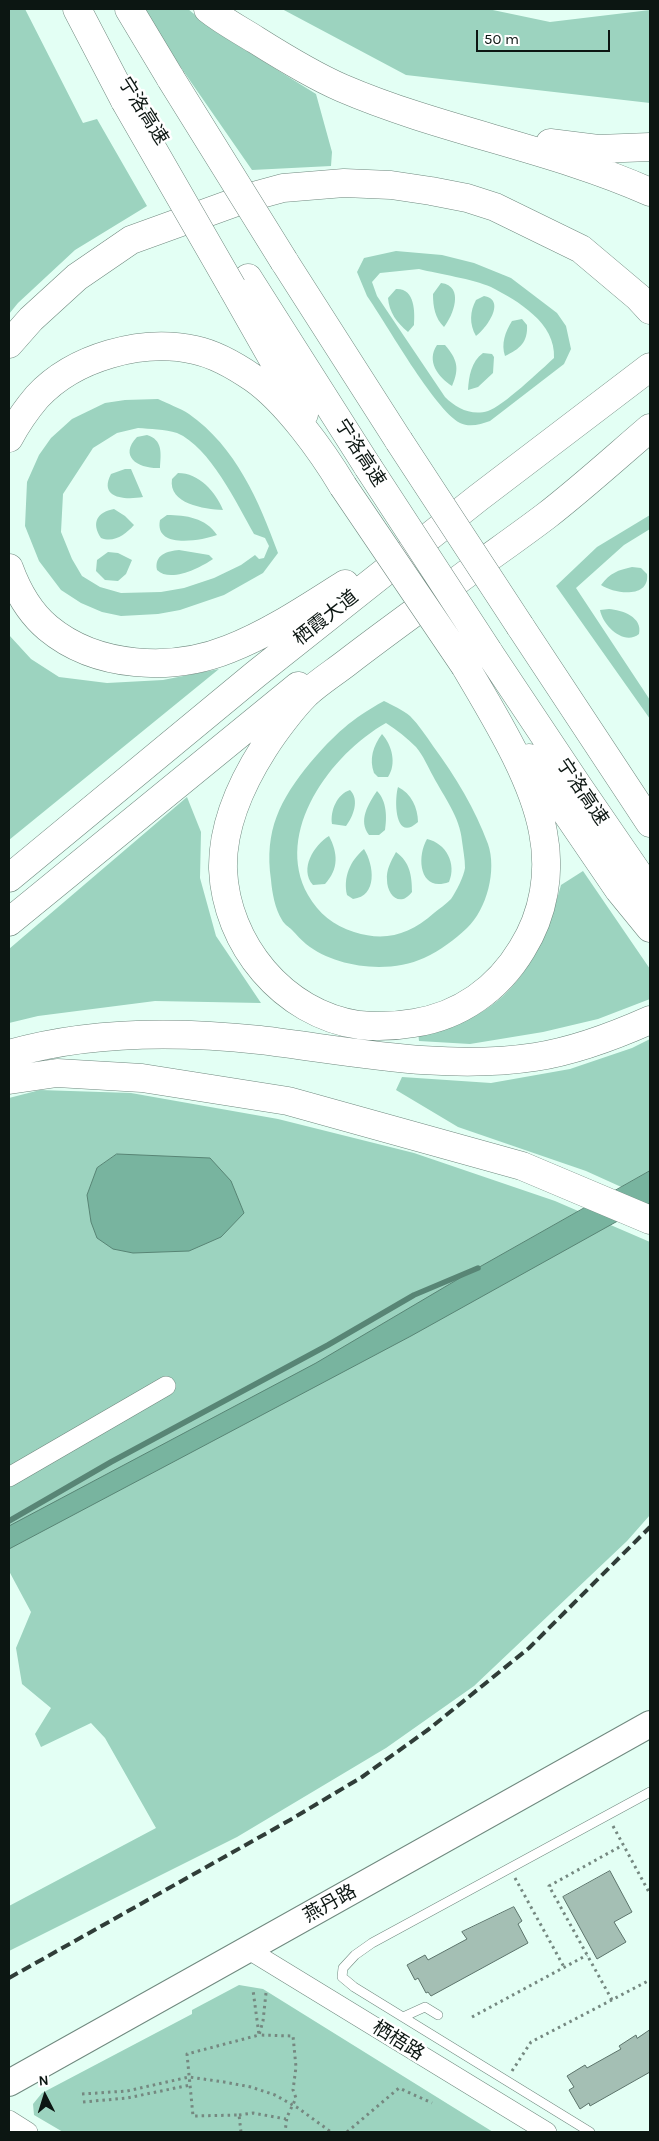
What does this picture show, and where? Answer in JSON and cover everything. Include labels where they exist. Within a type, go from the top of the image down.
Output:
[{"type":"highway","name":"宁洛高速","points":[[78,9],[129,98],[240,282],[368,467],[488,651],[650,891]]},
{"type":"highway","name":"宁洛高速","points":[[129,9],[284,261],[650,823]]},
{"type":"highway","points":[[210,10],[276,53],[341,88],[402,111],[559,157],[650,192]]},
{"type":"highway","points":[[459,129],[532,142],[598,149],[650,147]]},
{"type":"highway","points":[[9,344],[31,319],[77,277],[131,240],[218,208],[283,188],[344,183],[392,185],[458,196],[495,207],[582,249],[638,297],[650,310]]},
{"type":"highway","points":[[240,282],[337,476]]},
{"type":"highway","points":[[9,438],[19,419],[38,396],[62,376],[86,363],[110,354],[140,348],[167,346],[196,350],[254,378],[282,404],[337,476],[619,890],[650,928]]},
{"type":"highway","points":[[9,568],[15,584],[30,608],[48,628],[75,645],[95,654],[125,660],[155,662],[179,661],[227,650],[282,623],[350,581],[496,462],[646,370]]},
{"type":"highway","name":"栖霞大道","points":[[9,878],[264,668],[478,498],[646,370]]},
{"type":"highway","name":"栖霞大道","points":[[9,922],[321,668],[650,418]]},
{"type":"highway","points":[[465,666],[498,723],[540,814],[546,853],[546,878],[537,922],[515,962],[499,980],[477,998],[450,1014],[425,1021],[399,1025],[360,1025],[326,1016],[302,1003],[276,985],[258,965],[244,944],[233,918],[225,890],[223,866],[227,835],[240,791],[265,746],[305,695],[548,514],[650,428]]},
{"type":"highway","points":[[9,1054],[82,1038],[171,1035],[261,1040],[427,1062],[484,1061],[536,1057],[600,1040],[650,1020]]},
{"type":"highway","points":[[9,1080],[57,1073],[142,1078],[288,1101],[522,1166],[650,1220]]},
{"type":"street","points":[[9,1477],[166,1386]]},
{"type":"street","name":"燕丹路","points":[[9,2083],[650,1724]]},
{"type":"street","name":"栖梧路","points":[[249,1950],[547,2132]]},
{"type":"street","points":[[9,2120],[28,2132]]},
{"type":"lane","points":[[590,2132],[403,2017],[342,1977],[342,1968],[354,1955],[372,1944],[650,1792]]},
{"type":"lane","points":[[403,2017],[425,2007],[438,2015]]},
{"type":"path","points":[[607,1816],[650,1894]]},
{"type":"path","points":[[612,2000],[549,1886],[623,1845]]},
{"type":"path","points":[[510,1868],[564,1967]]},
{"type":"path","points":[[472,2017],[587,1955]]},
{"type":"path","points":[[506,2080],[531,2042],[650,1980]]},
{"type":"path","points":[[253,1990],[259,2035]]},
{"type":"path","points":[[259,2035],[263,2021],[266,1993]]},
{"type":"path","points":[[285,2132],[286,2119],[296,2098],[293,2090],[296,2068],[293,2036],[259,2035],[187,2054],[193,2116],[253,2113],[286,2119]]},
{"type":"path","points":[[82,2094],[127,2091],[189,2077],[251,2087],[275,2095],[293,2105],[331,2132]]},
{"type":"path","points":[[82,2102],[127,2098],[190,2085]]},
{"type":"path","points":[[349,2132],[399,2088],[432,2103]]},
{"type":"path","points":[[239,2115],[241,2132]]},
{"type":"shaded area","points":[[9,9],[25,9],[83,123],[97,119],[147,206],[75,250],[18,303],[9,314]]},
{"type":"shaded area","points":[[143,9],[188,9],[216,32],[316,94],[332,152],[331,166],[252,170],[148,20]]},
{"type":"shaded area","points":[[282,9],[488,9],[550,22],[650,10],[650,103],[406,75]]},
{"type":"shaded area","points":[[396,251],[442,255],[474,263],[511,278],[557,313],[566,326],[571,349],[564,364],[490,421],[472,425],[460,423],[449,415],[424,384],[367,296],[357,272],[364,258]],"holes":[[[419,269],[484,284],[513,299],[533,315],[549,334],[553,345],[554,358],[532,379],[488,411],[470,412],[454,405],[445,397],[377,296],[372,282],[380,273]]]},
{"type":"shaded area","points":[[441,283],[448,285],[455,295],[451,316],[444,327],[437,316],[433,299],[433,294]]},
{"type":"shaded area","points":[[396,289],[407,292],[414,308],[414,325],[408,332],[397,321],[390,308],[388,298]]},
{"type":"shaded area","points":[[484,296],[491,299],[494,303],[494,309],[485,327],[476,336],[471,322],[472,309],[476,300]]},
{"type":"shaded area","points":[[522,319],[527,325],[526,336],[519,348],[505,356],[504,338],[507,329],[512,321]]},
{"type":"shaded area","points":[[437,345],[445,345],[455,359],[456,374],[452,386],[442,378],[433,363],[434,351]]},
{"type":"shaded area","points":[[483,353],[492,354],[494,357],[493,373],[478,387],[468,390],[473,365]]},
{"type":"shaded area","points":[[158,399],[189,414],[206,427],[220,442],[244,476],[254,495],[278,553],[263,573],[224,595],[180,610],[158,614],[121,616],[102,612],[81,603],[61,590],[39,561],[25,526],[27,482],[39,455],[51,438],[72,419],[105,403]],"holes":[[[138,428],[177,433],[201,450],[222,478],[254,534],[265,538],[269,546],[264,558],[259,559],[255,555],[241,565],[214,578],[184,588],[161,592],[121,593],[100,587],[82,576],[72,559],[61,532],[63,494],[93,448],[117,433]]]},
{"type":"shaded area","points":[[147,435],[156,440],[160,448],[160,468],[138,464],[130,456],[132,444],[137,437]]},
{"type":"shaded area","points":[[131,469],[143,497],[122,498],[111,493],[108,489],[111,474]]},
{"type":"shaded area","points":[[178,473],[193,476],[200,480],[211,490],[223,510],[197,506],[181,500],[172,487],[172,479]]},
{"type":"shaded area","points":[[114,509],[134,525],[115,539],[101,538],[96,528],[97,519],[108,510]]},
{"type":"shaded area","points":[[167,515],[201,521],[217,535],[190,541],[171,539],[164,535],[160,529],[160,520]]},
{"type":"shaded area","points":[[650,515],[650,529],[624,545],[576,588],[650,700],[650,719],[556,586],[597,547]]},
{"type":"shaded area","points":[[179,550],[209,555],[213,559],[193,570],[177,575],[163,574],[157,570],[159,557],[170,551]]},
{"type":"shaded area","points":[[108,552],[118,553],[132,560],[126,574],[118,581],[105,580],[96,571],[97,560]]},
{"type":"shaded area","points":[[632,567],[641,568],[647,574],[643,588],[637,591],[622,592],[614,591],[601,585],[615,573]]},
{"type":"shaded area","points":[[600,610],[620,611],[635,619],[638,623],[639,634],[627,638],[610,628]]},
{"type":"shaded area","points":[[9,635],[31,659],[59,677],[107,683],[163,680],[219,669],[9,840]]},
{"type":"shaded area","points":[[384,701],[413,719],[449,769],[471,806],[491,854],[491,877],[485,900],[480,911],[467,928],[436,952],[424,958],[395,966],[379,967],[363,966],[332,959],[302,941],[284,923],[277,911],[272,890],[269,862],[272,831],[290,790],[327,744],[344,728]],"holes":[[[386,723],[419,750],[451,807],[461,832],[465,868],[460,884],[451,899],[425,921],[396,935],[376,936],[354,932],[340,926],[327,918],[317,908],[308,895],[299,871],[298,846],[303,821],[313,797],[328,774],[365,737]]]},
{"type":"shaded area","points":[[382,734],[391,749],[393,761],[388,777],[378,777],[374,773],[372,763],[376,743]]},
{"type":"shaded area","points":[[398,787],[407,793],[417,811],[418,822],[410,827],[405,827],[401,824],[398,818],[396,801]]},
{"type":"shaded area","points":[[350,790],[355,799],[351,818],[346,826],[332,824],[335,804],[341,795]]},
{"type":"shaded area","points":[[377,791],[383,800],[386,815],[385,830],[379,835],[369,835],[364,824],[364,818],[370,801]]},
{"type":"shaded area","points":[[187,797],[201,832],[200,878],[216,936],[261,1003],[155,1001],[38,1016],[9,1023],[9,949]]},
{"type":"shaded area","points":[[329,836],[334,849],[335,867],[325,884],[313,885],[307,872],[310,858],[318,845]]},
{"type":"shaded area","points":[[427,839],[440,845],[448,855],[452,868],[449,882],[432,883],[426,878],[421,864]]},
{"type":"shaded area","points":[[364,849],[370,863],[372,879],[367,892],[361,897],[353,899],[347,895],[347,876],[351,864]]},
{"type":"shaded area","points":[[396,852],[407,865],[411,880],[412,892],[403,899],[395,898],[388,885],[388,869]]},
{"type":"shaded area","points":[[583,871],[650,969],[650,999],[598,1019],[543,1032],[470,1044],[419,1041],[418,1031],[448,1026],[475,1016],[511,988],[525,970],[536,951],[546,930],[561,885]]},
{"type":"shaded area","points":[[650,1039],[650,1200],[586,1171],[458,1127],[396,1090],[402,1077],[491,1083],[570,1069],[632,1048]]},
{"type":"shaded area","points":[[40,1090],[131,1093],[278,1119],[414,1153],[555,1201],[650,1242],[650,1515],[627,1541],[474,1686],[386,1748],[237,1837],[9,1951],[9,1906],[156,1828],[105,1738],[91,1723],[41,1747],[35,1734],[51,1708],[22,1684],[16,1648],[31,1612],[9,1571],[9,1098]]},
{"type":"shaded area","points":[[117,1154],[210,1158],[231,1181],[244,1213],[221,1237],[189,1251],[133,1253],[113,1249],[97,1238],[91,1222],[87,1195],[97,1168]]},
{"type":"shaded area","points":[[650,1171],[650,1203],[411,1336],[9,1549],[9,1526],[316,1363],[460,1278]]},
{"type":"shaded area","points":[[239,1985],[263,1989],[493,2132],[63,2132],[34,2115],[33,2104],[42,2093],[192,2014],[192,2010]]},
{"type":"building","points":[[610,1871],[632,1912],[614,1922],[626,1942],[597,1959],[563,1897]]},
{"type":"building","points":[[514,1907],[522,1921],[518,1924],[528,1943],[431,1996],[428,1992],[426,1993],[418,1978],[415,1980],[407,1965],[425,1955],[428,1960],[467,1939],[462,1932]]},
{"type":"building","points":[[650,2030],[650,2072],[590,2106],[589,2103],[580,2109],[569,2090],[574,2087],[567,2076],[585,2065],[587,2068],[621,2049],[619,2046],[636,2035],[637,2038]]},
{"type":"waterway","points":[[9,1521],[111,1462],[328,1345],[414,1295],[478,1268]]},
{"type":"railway","points":[[9,1978],[290,1820],[362,1777],[429,1729],[529,1648],[650,1527]]}]
